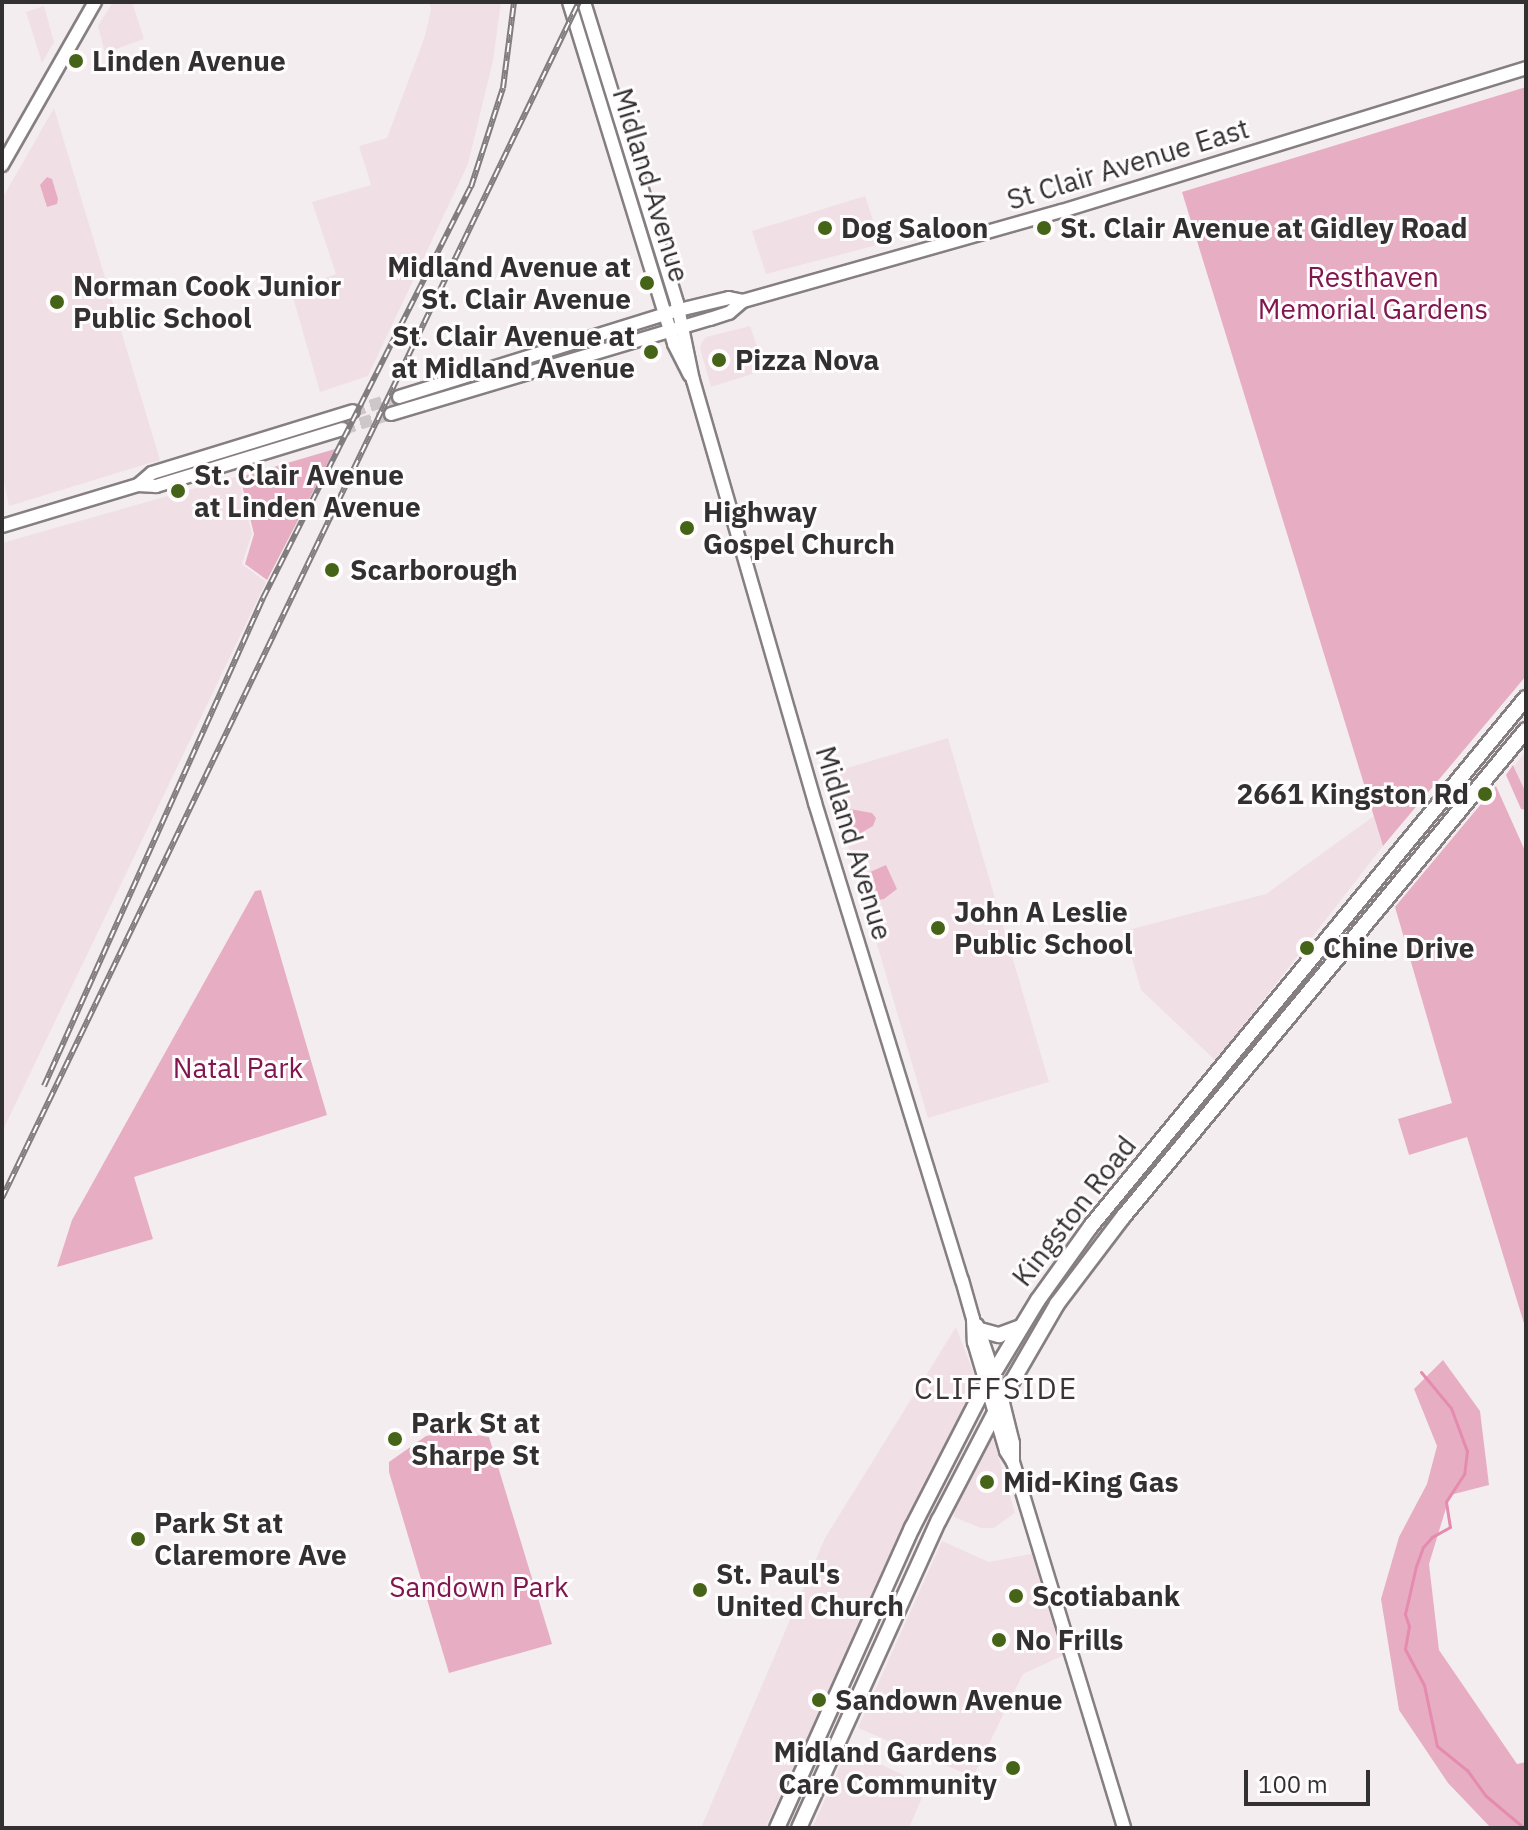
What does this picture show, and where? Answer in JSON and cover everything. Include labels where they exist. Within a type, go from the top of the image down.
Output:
[{"type":"main road","points":[[2,165],[95,2]]},
{"type":"main road","name":"Midland Avenue","points":[[569,2],[693,380],[815,803],[976,1325],[999,1405],[1006,1451],[1013,1462],[1124,1828]]},
{"type":"main road","name":"Midland Avenue","points":[[584,2],[672,312]]},
{"type":"main road","name":"St Clair Avenue East","points":[[391,414],[729,313],[743,301],[1062,211],[1526,68]]},
{"type":"main road","name":"St Clair Avenue East","points":[[399,397],[672,312],[729,298],[743,301]]},
{"type":"main road","points":[[138,485],[152,473],[353,411]]},
{"type":"main road","points":[[2,526],[138,485],[156,486],[343,429]]},
{"type":"main road","name":"Kingston Road","points":[[777,1828],[912,1528],[990,1377],[1021,1327],[1091,1226],[1526,698]]},
{"type":"main road","name":"Kingston Road","points":[[799,1828],[929,1542],[999,1405],[1057,1304],[1123,1217],[1526,730]]},
{"type":"main road","points":[[976,1325],[999,1335],[1021,1327]]},
{"type":"shaded area","points":[[113,2],[132,2],[144,39],[105,53],[98,26]]},
{"type":"shaded area","points":[[429,2],[501,2],[493,61],[468,164],[368,376],[320,392],[291,290],[336,274],[312,202],[371,185],[359,146],[387,138],[425,36],[431,9]]},
{"type":"shaded area","points":[[44,6],[54,42],[42,63],[26,12]]},
{"type":"shaded area","name":"Norman Cook Junior Public School","points":[[54,108],[160,460],[9,506],[2,472],[2,199]]},
{"type":"shaded area","points":[[865,196],[881,244],[766,274],[752,231]]},
{"type":"shaded area","points":[[750,326],[765,370],[711,387],[700,348],[702,342],[706,337]]},
{"type":"shaded area","points":[[238,476],[252,534],[242,564],[266,582],[2,1132],[2,543]]},
{"type":"shaded area","name":"John A Leslie Public School","points":[[948,738],[1049,1082],[928,1118],[827,774]]},
{"type":"shaded area","points":[[1526,751],[1526,793],[1514,766]]},
{"type":"shaded area","points":[[1374,816],[1383,846],[1216,1061],[1141,990],[1124,931],[1266,894]]},
{"type":"shaded area","points":[[956,1327],[977,1382],[765,1828],[701,1828],[825,1538]]},
{"type":"shaded area","points":[[992,1434],[1015,1513],[994,1528],[981,1528],[954,1517],[954,1511]]},
{"type":"shaded area","points":[[942,1541],[989,1562],[1035,1553],[1064,1655],[1023,1674],[973,1777],[858,1728]]},
{"type":"shaded area","points":[[848,1749],[927,1786],[909,1828],[812,1828]]},
{"type":"green space","name":"Resthaven Memorial Gardens","points":[[1526,87],[1526,676],[1383,846],[1182,192]]},
{"type":"green space","points":[[47,177],[52,179],[58,199],[57,204],[47,207],[40,185]]},
{"type":"green space","points":[[335,449],[267,580],[245,564],[254,534],[240,477]]},
{"type":"green space","points":[[1513,765],[1526,793],[1526,810],[1521,809],[1506,775]]},
{"type":"green space","points":[[1496,786],[1526,853],[1526,1330],[1467,1137],[1409,1155],[1398,1119],[1452,1103],[1395,907]]},
{"type":"green space","points":[[850,809],[872,813],[876,818],[873,826],[859,834],[853,829],[847,812]]},
{"type":"green space","points":[[886,865],[897,889],[884,899],[873,901],[867,879],[870,872]]},
{"type":"green space","name":"Natal Park","points":[[261,890],[327,1115],[134,1177],[153,1239],[57,1267],[72,1220],[255,891]]},
{"type":"green space","points":[[1443,1360],[1480,1411],[1489,1485],[1450,1495],[1429,1564],[1439,1650],[1517,1764],[1526,1762],[1526,1828],[1491,1828],[1448,1783],[1399,1710],[1381,1599],[1399,1537],[1427,1484],[1437,1446],[1414,1389]]},
{"type":"green space","name":"Sandown Park","points":[[452,1431],[489,1437],[552,1644],[449,1673],[389,1472],[389,1462],[426,1436]]},
{"type":"waterway","points":[[1421,1372],[1451,1408],[1467,1451],[1464,1474],[1446,1502],[1450,1527],[1432,1537],[1423,1547],[1416,1566],[1405,1614],[1409,1626],[1405,1649],[1424,1685],[1437,1746],[1467,1770],[1486,1796],[1524,1828]]},
{"type":"tunnel","points":[[353,411],[399,397]]},
{"type":"tunnel","points":[[343,429],[391,414]]},
{"type":"railway","points":[[44,1086],[263,598],[471,187],[503,88],[514,2]]},
{"type":"railway","points":[[2,1198],[579,2]]},
{"type":"place","name":"Linden Avenue","points":[[76,61]]},
{"type":"place","name":"Dog Saloon","points":[[825,228]]},
{"type":"place","name":"St. Clair Avenue at Gidley Road","points":[[1044,228]]},
{"type":"place","name":"Midland Avenue at St. Clair Avenue","points":[[647,283]]},
{"type":"place","name":"Norman Cook Junior Public School","points":[[57,302]]},
{"type":"place","name":"St. Clair Avenue at at Midland Avenue","points":[[651,352]]},
{"type":"place","name":"Pizza Nova","points":[[719,360]]},
{"type":"place","name":"St. Clair Avenue at Linden Avenue","points":[[178,491]]},
{"type":"place","name":"Highway Gospel Church","points":[[687,528]]},
{"type":"place","name":"Scarborough","points":[[332,570]]},
{"type":"place","name":"2661 Kingston Rd","points":[[1485,794]]},
{"type":"place","name":"John A Leslie Public School","points":[[938,928]]},
{"type":"place","name":"Chine Drive","points":[[1307,948]]},
{"type":"place","name":"Park St at Sharpe St","points":[[395,1439]]},
{"type":"place","name":"Mid-King Gas","points":[[987,1482]]},
{"type":"place","name":"Park St at Claremore Ave","points":[[138,1539]]},
{"type":"place","name":"St. Paul's United Church","points":[[700,1590]]},
{"type":"place","name":"Scotiabank","points":[[1016,1596]]},
{"type":"place","name":"No Frills","points":[[999,1640]]},
{"type":"place","name":"Sandown Avenue","points":[[819,1700]]},
{"type":"place","name":"Midland Gardens Care Community","points":[[1013,1768]]},
{"type":"district","name":"CLIFFSIDE","points":[[996,1388]]}]
